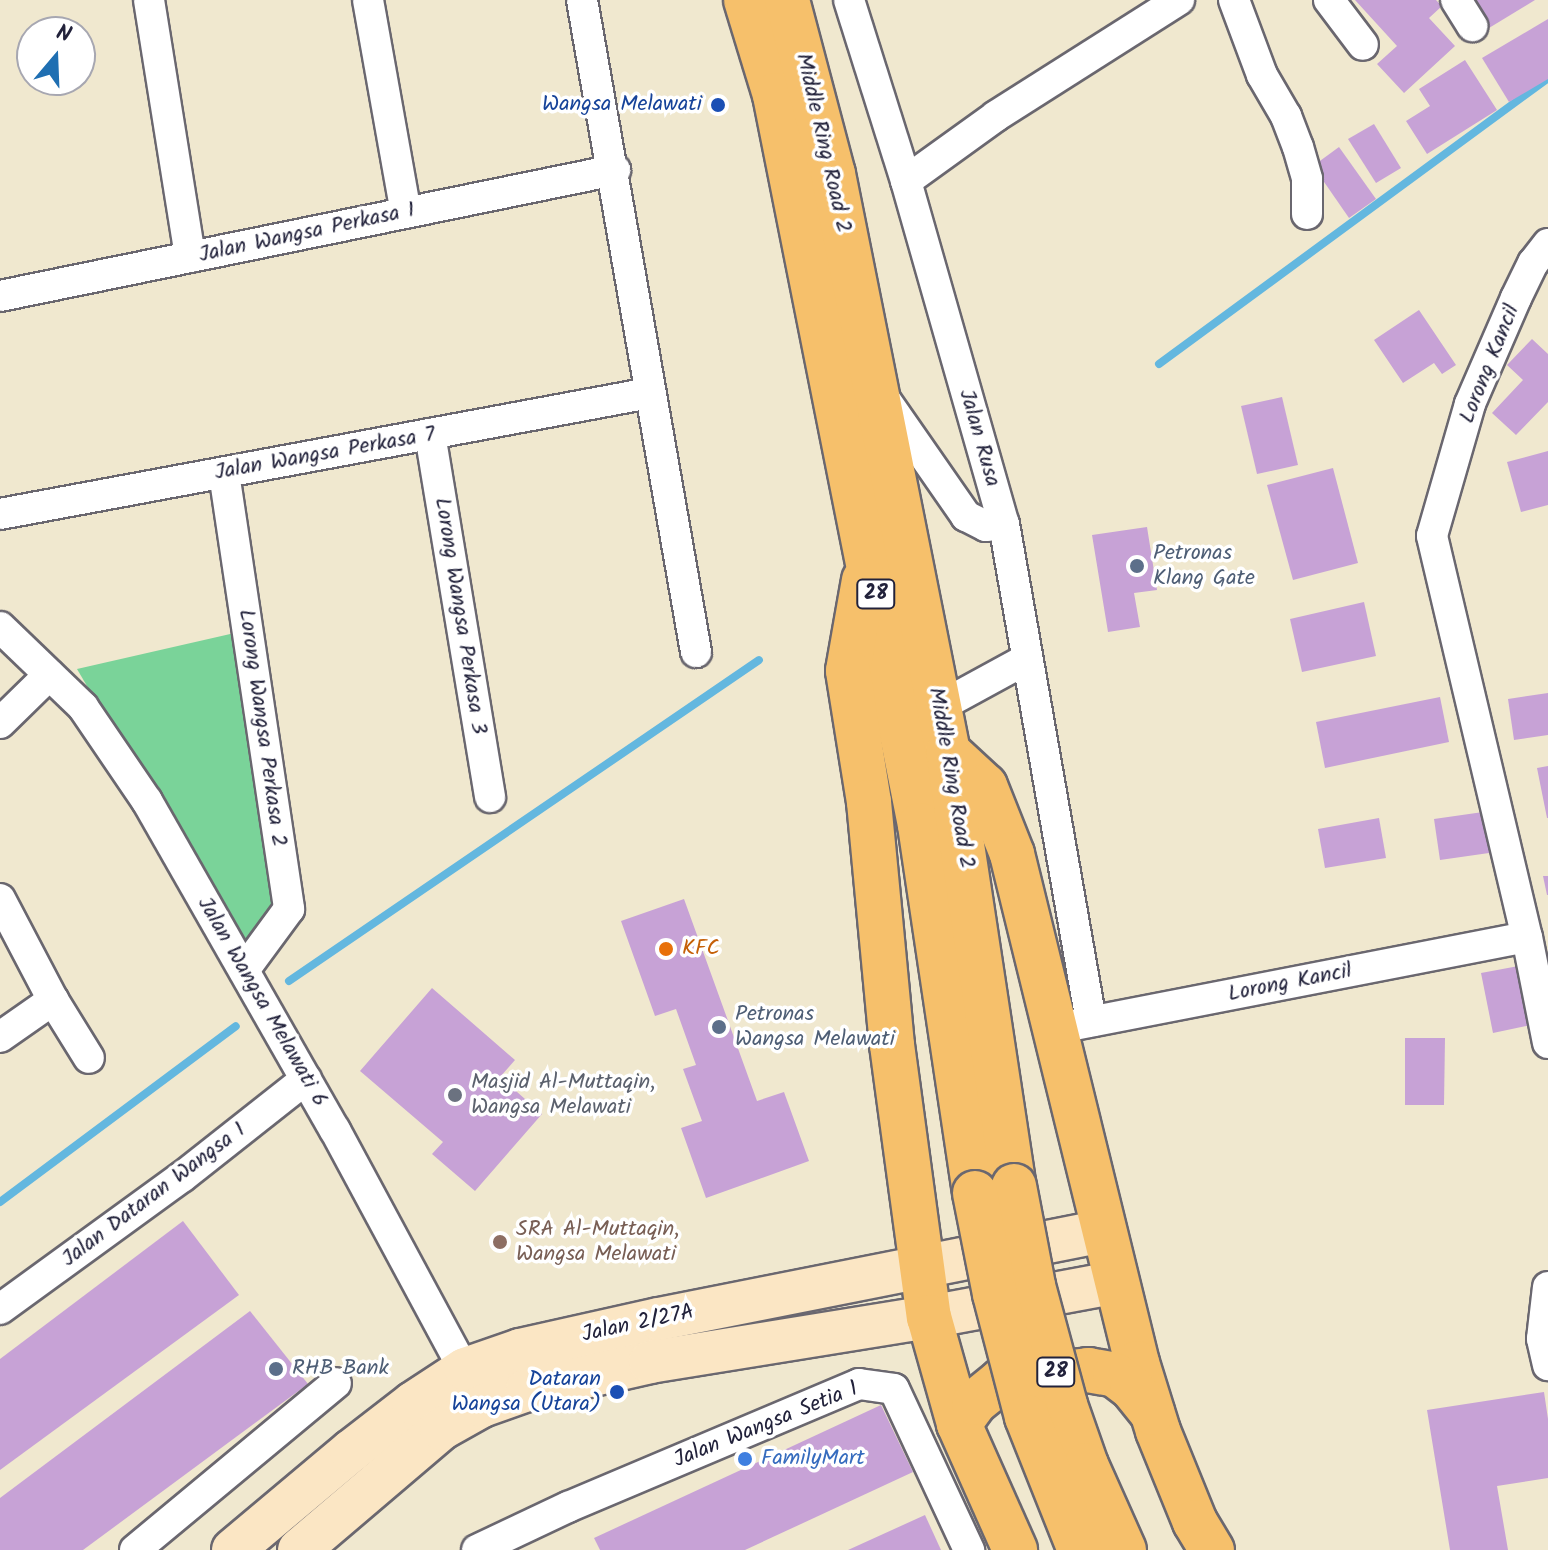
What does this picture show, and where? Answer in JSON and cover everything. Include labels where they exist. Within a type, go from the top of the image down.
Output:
[{"type":"highway","name":"Middle Ring Road 2","points":[[746,0],[775,95],[994,1190],[1033,1286],[1065,1405],[1086,1465],[1124,1550]]},
{"type":"highway","name":"Middle Ring Road 2","points":[[787,0],[833,174],[948,752],[994,1190],[995,1294],[1027,1417],[1049,1479],[1080,1550]]},
{"type":"highway","points":[[868,554],[848,671],[869,802],[892,1045],[921,1265],[929,1317],[959,1424],[1015,1550]]},
{"type":"highway","points":[[948,752],[985,786],[1072,1026],[1103,1231],[1152,1413],[1195,1522],[1212,1550]]},
{"type":"highway","points":[[959,1424],[974,1403],[1002,1380],[1088,1370],[1115,1375],[1132,1388],[1152,1413]]},
{"type":"main road","name":"Jalan 2/27A","points":[[233,1550],[363,1441],[465,1369],[520,1350],[921,1265],[1103,1231]]},
{"type":"main road","name":"Jalan 2/27A","points":[[299,1550],[441,1429],[482,1406],[588,1374],[1117,1282]]},
{"type":"street","points":[[149,0],[190,257]]},
{"type":"street","points":[[368,0],[406,213]]},
{"type":"street","points":[[582,0],[615,170],[650,393],[696,652]]},
{"type":"street","name":"Jalan Rusa","points":[[849,0],[906,181],[1004,524],[1027,659],[1072,1026]]},
{"type":"street","points":[[906,181],[996,116],[1179,0]]},
{"type":"street","points":[[1234,0],[1246,40],[1286,116],[1298,147],[1307,179],[1307,214]]},
{"type":"street","points":[[1329,0],[1363,45]]},
{"type":"street","points":[[1456,0],[1472,26]]},
{"type":"street","name":"Jalan Wangsa Perkasa 1","points":[[0,296],[615,170]]},
{"type":"street","name":"Lorong Kancil","points":[[1072,1026],[1527,937],[1432,536],[1470,404],[1533,263],[1548,244]]},
{"type":"street","points":[[873,383],[966,516],[986,526],[1004,524]]},
{"type":"street","name":"Jalan Wangsa Perkasa 7","points":[[0,514],[650,393]]},
{"type":"street","name":"Lorong Wangsa Perkasa 3","points":[[430,434],[490,797]]},
{"type":"street","name":"Lorong Wangsa Perkasa 2","points":[[224,473],[289,909],[245,969]]},
{"type":"street","name":"Jalan Wangsa Melawati 6","points":[[0,627],[83,707],[147,801],[306,1079],[465,1369],[482,1406]]},
{"type":"street","points":[[939,707],[1027,659]]},
{"type":"street","points":[[0,723],[49,675]]},
{"type":"street","points":[[0,899],[53,1000],[89,1058]]},
{"type":"street","points":[[1527,937],[1548,1043]]},
{"type":"street","points":[[0,1037],[53,1000]]},
{"type":"street","name":"Jalan Dataran Wangsa 1","points":[[0,1309],[182,1177],[306,1079]]},
{"type":"street","points":[[1548,1287],[1542,1339],[1548,1365]]},
{"type":"street","points":[[135,1550],[336,1383]]},
{"type":"street","name":"Jalan Wangsa Setia 1","points":[[477,1550],[568,1507],[859,1384],[894,1389],[969,1550]]},
{"type":"green space","points":[[239,632],[280,912],[245,955],[77,669]]},
{"type":"building","points":[[1355,0],[1436,0],[1442,6],[1429,18],[1455,46],[1404,93],[1377,64],[1397,46]]},
{"type":"building","points":[[1472,0],[1535,0],[1489,28]]},
{"type":"building","points":[[1548,19],[1548,79],[1509,102],[1482,58]]},
{"type":"building","points":[[1465,60],[1497,110],[1427,154],[1406,121],[1430,106],[1419,89]]},
{"type":"building","points":[[1374,124],[1401,168],[1376,183],[1348,139]]},
{"type":"building","points":[[1339,147],[1376,199],[1349,218],[1313,166]]},
{"type":"building","points":[[1419,310],[1456,365],[1442,374],[1434,363],[1403,383],[1374,340]]},
{"type":"building","points":[[1532,339],[1548,354],[1548,402],[1516,435],[1492,413],[1523,380],[1507,365]]},
{"type":"building","points":[[1282,397],[1298,465],[1257,474],[1241,406]]},
{"type":"building","points":[[1548,451],[1548,505],[1521,512],[1507,462]]},
{"type":"building","points":[[1333,468],[1358,563],[1293,580],[1267,485]]},
{"type":"building","points":[[1147,527],[1157,590],[1134,593],[1140,627],[1108,632],[1092,535]]},
{"type":"building","points":[[1364,602],[1376,656],[1302,672],[1290,619]]},
{"type":"building","points":[[1548,693],[1548,735],[1514,740],[1508,699]]},
{"type":"building","points":[[1440,697],[1449,742],[1325,768],[1316,722]]},
{"type":"building","points":[[1548,766],[1548,818],[1547,818],[1537,768]]},
{"type":"building","points":[[1490,811],[1496,852],[1440,860],[1434,819]]},
{"type":"building","points":[[1379,818],[1386,858],[1325,868],[1318,829]]},
{"type":"building","points":[[1543,876],[1548,876],[1548,895],[1547,895]]},
{"type":"building","points":[[684,899],[757,1101],[784,1092],[809,1161],[706,1198],[681,1128],[702,1121],[683,1069],[696,1065],[676,1009],[655,1016],[621,921]]},
{"type":"building","points":[[1524,965],[1536,1024],[1493,1033],[1481,973]]},
{"type":"building","name":"Masjid Al-Muttaqin, Wangsa Melawati","points":[[432,988],[515,1060],[500,1077],[542,1114],[475,1191],[432,1154],[443,1142],[360,1071]]},
{"type":"building","points":[[1405,1038],[1445,1038],[1444,1105],[1405,1105]]},
{"type":"building","points":[[183,1221],[239,1295],[0,1470],[0,1359]]},
{"type":"building","points":[[250,1311],[308,1384],[83,1550],[0,1550],[0,1498]]},
{"type":"building","points":[[1544,1392],[1548,1419],[1548,1478],[1497,1486],[1508,1550],[1450,1550],[1427,1410]]},
{"type":"building","points":[[881,1405],[913,1472],[745,1550],[600,1550],[594,1538]]},
{"type":"building","points":[[925,1515],[941,1550],[848,1550]]},
{"type":"waterway","points":[[1159,364],[1548,78]]},
{"type":"waterway","points":[[289,981],[759,660]]},
{"type":"waterway","points":[[0,1202],[236,1026]]},
{"type":"place","name":"Wangsa Melawati","points":[[718,105]]},
{"type":"place","name":"Petronas Klang Gate","points":[[1137,566]]},
{"type":"place","name":"KFC","points":[[666,949]]},
{"type":"place","name":"Petronas Wangsa Melawati","points":[[719,1027]]},
{"type":"place","name":"Masjid Al-Muttaqin, Wangsa Melawati","points":[[455,1095]]},
{"type":"place","name":"SRA Al-Muttaqin, Wangsa Melawati","points":[[500,1242]]},
{"type":"place","name":"RHB Bank","points":[[276,1369]]},
{"type":"place","name":"Dataran Wangsa (Utara)","points":[[617,1392]]},
{"type":"place","name":"FamilyMart","points":[[745,1459]]}]
